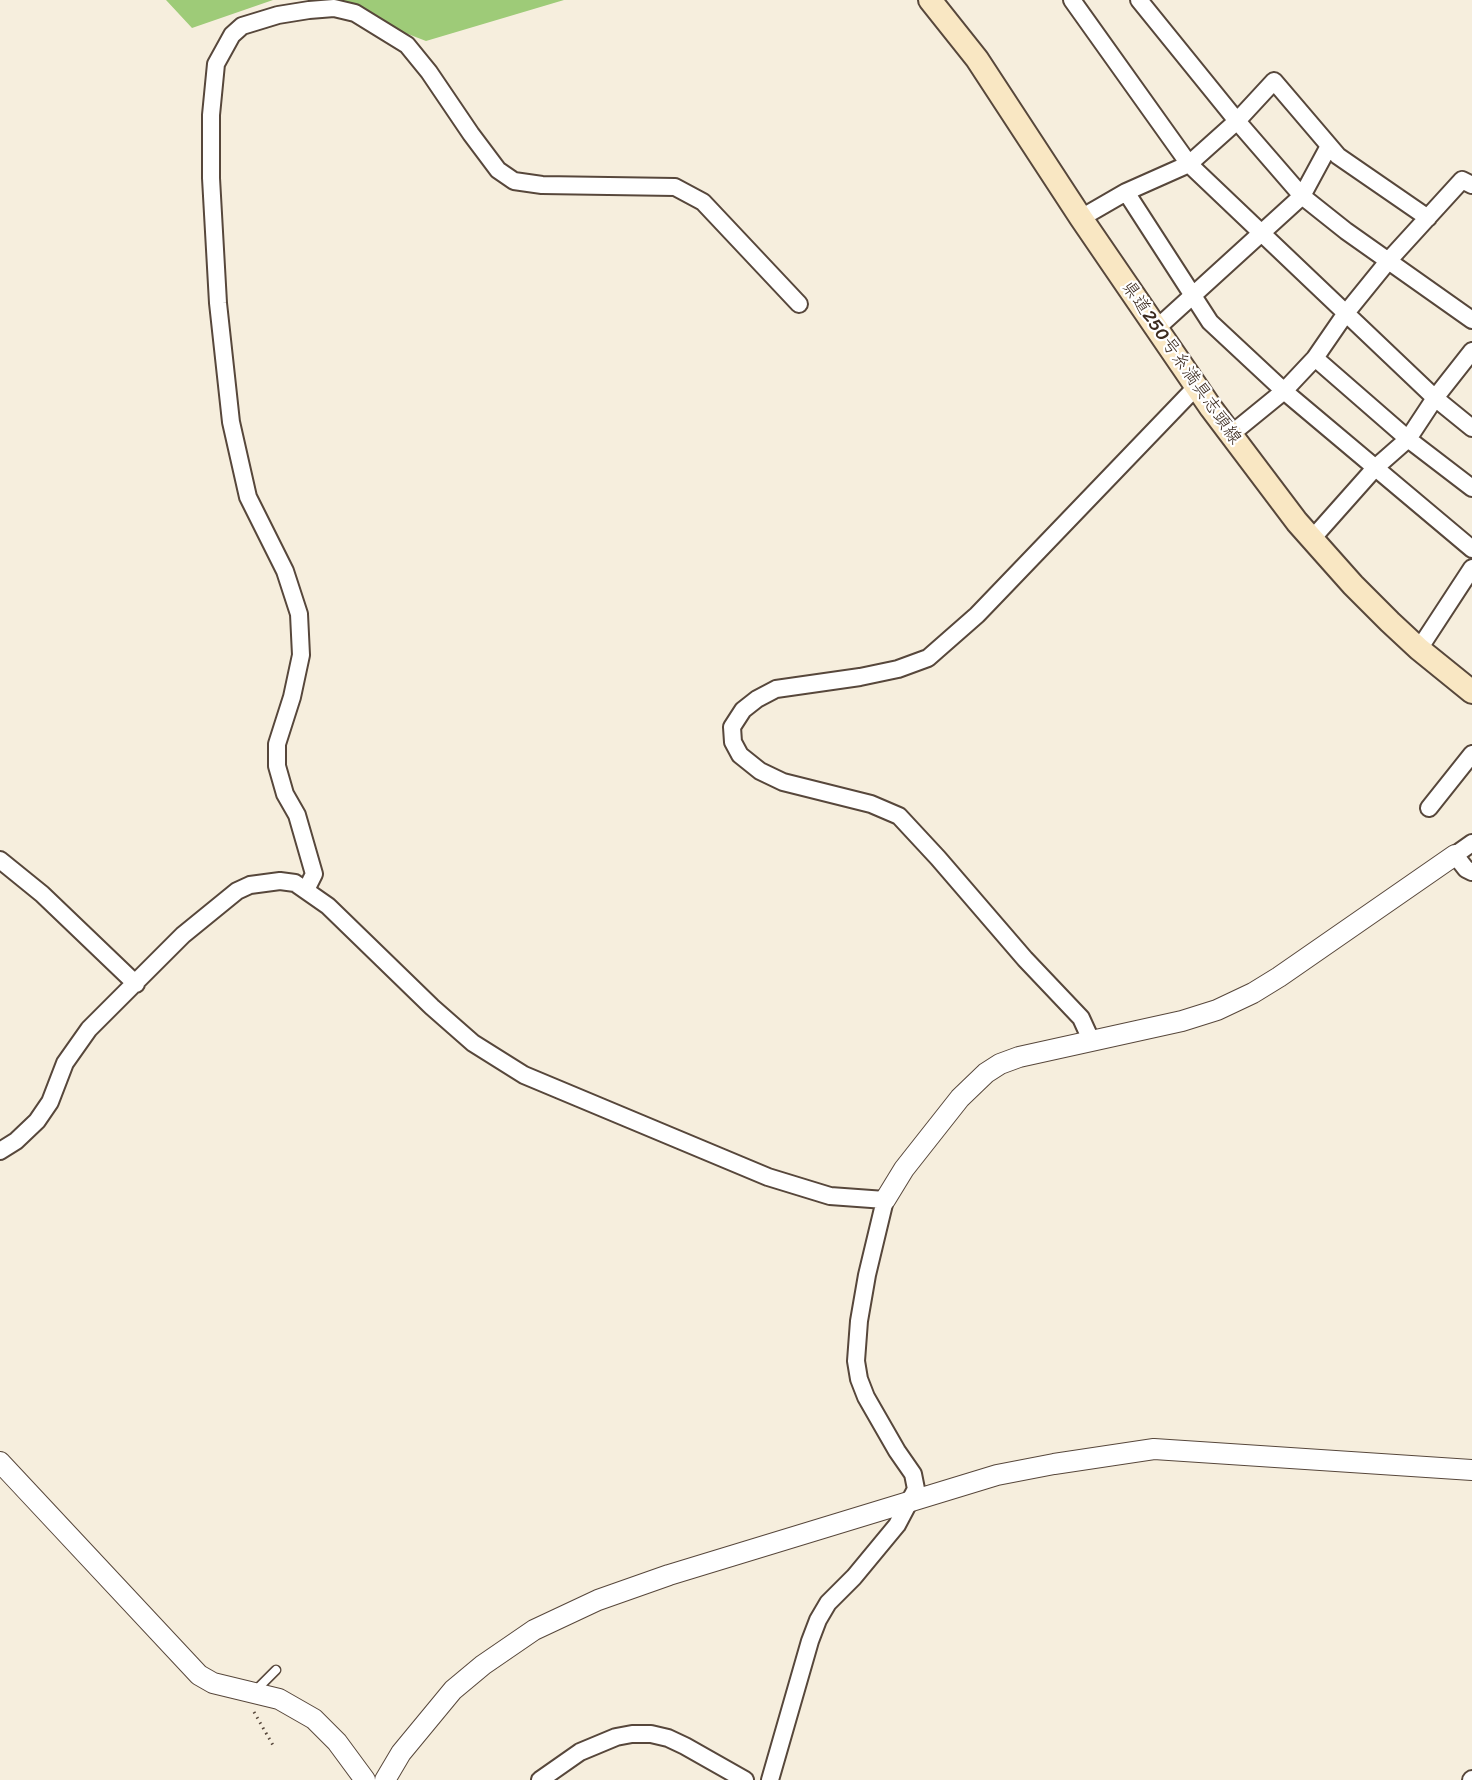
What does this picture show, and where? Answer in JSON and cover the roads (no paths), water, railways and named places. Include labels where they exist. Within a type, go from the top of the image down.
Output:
[{"type":"main road","name":"県道250号糸満具志頭線","points":[[930,0],[977,59],[1196,387],[1311,540],[1353,585],[1419,649],[1472,692]]},
{"type":"street","points":[[1071,0],[1189,164],[1435,398],[1472,428]]},
{"type":"street","points":[[1139,0],[1237,121],[1302,196],[1346,231],[1472,320]]},
{"type":"street","points":[[306,890],[314,874],[297,815],[285,794],[277,766],[277,744],[292,697],[301,655],[299,614],[285,571],[248,497],[231,423],[218,303],[211,178],[211,114],[216,64],[232,35],[242,26],[278,15],[334,8],[355,13],[407,45],[429,72],[498,171],[514,181],[542,186],[675,187],[703,202],[799,304]]},
{"type":"street","points":[[1081,218],[1126,192],[1189,164],[1237,121],[1274,81],[1338,156],[1428,218]]},
{"type":"street","points":[[1157,328],[1302,196],[1329,146]]},
{"type":"street","points":[[1230,435],[1284,391],[1315,358],[1346,313],[1389,260],[1462,180],[1472,185]]},
{"type":"street","points":[[1126,192],[1210,322],[1284,391],[1472,549]]},
{"type":"street","points":[[1311,540],[1376,468],[1408,440],[1435,398],[1472,351]]},
{"type":"street","points":[[1315,358],[1408,440],[1472,488]]},
{"type":"street","points":[[1091,1040],[1081,1018],[1025,959],[899,816],[871,804],[783,782],[760,771],[740,755],[733,742],[732,727],[743,710],[776,688],[860,677],[898,669],[928,658],[977,615],[1196,387]]},
{"type":"street","points":[[1419,649],[1472,568]]},
{"type":"street","points":[[1429,808],[1472,754]]},
{"type":"street","points":[[770,1780],[810,1641],[819,1620],[828,1603],[897,1525],[915,1489],[913,1473],[897,1451],[866,1397],[859,1380],[856,1361],[859,1321],[867,1275],[885,1200],[904,1169],[960,1098],[986,1073],[1000,1064],[1019,1057],[1182,1021],[1217,1010],[1253,993],[1472,843]]},
{"type":"street","points":[[1455,855],[1466,869],[1472,872]]},
{"type":"street","points":[[0,860],[42,894],[136,984]]},
{"type":"street","points":[[0,1151],[16,1141],[37,1121],[50,1102],[65,1063],[89,1029],[183,935],[237,891],[256,883],[280,881],[295,883],[328,906],[432,1007],[473,1043],[524,1076],[768,1177],[830,1196],[885,1200]]},
{"type":"street","points":[[385,1780],[401,1753],[453,1690],[483,1665],[534,1630],[598,1600],[669,1575],[998,1475],[1154,1449],[1472,1470]]},
{"type":"street","points":[[0,1462],[199,1675],[253,1702],[279,1699],[314,1719],[338,1742],[365,1780]]},
{"type":"street","points":[[540,1780],[580,1752],[616,1737],[651,1734],[668,1738],[685,1746],[745,1780]]},
{"type":"lane","points":[[253,1702],[276,1670]]}]
